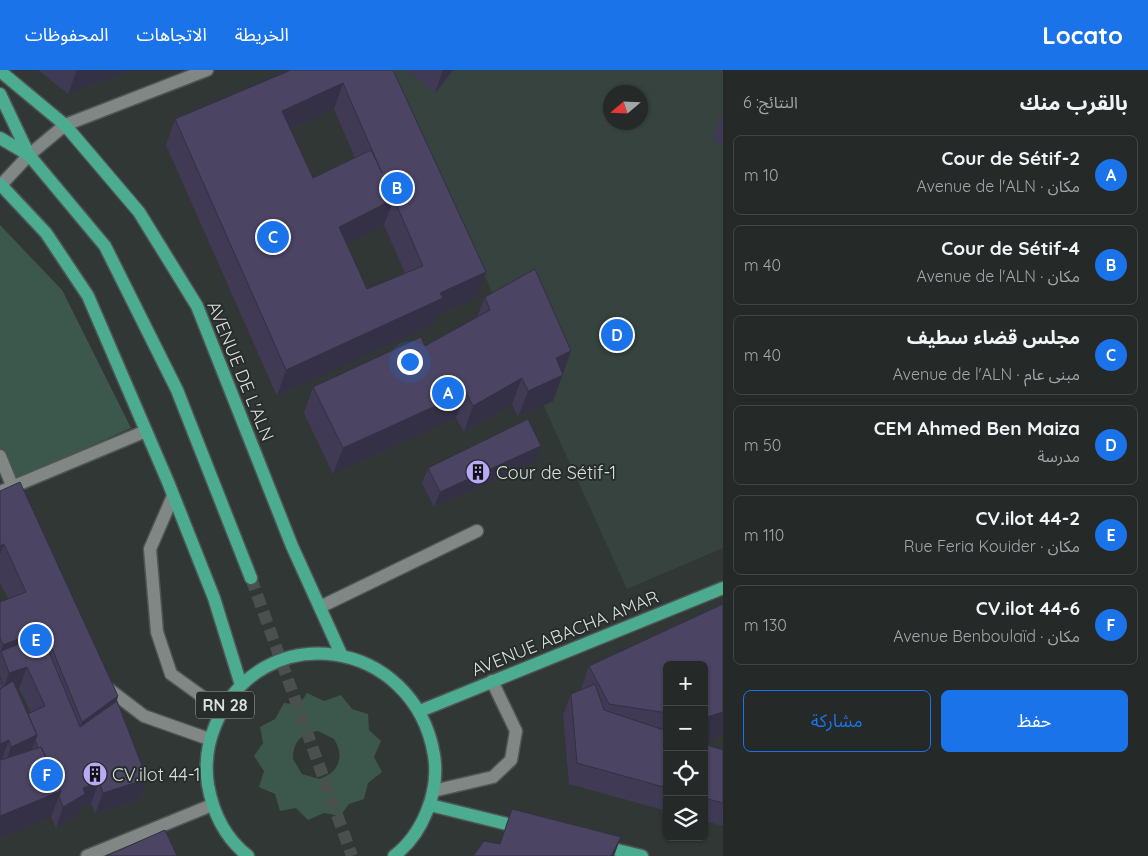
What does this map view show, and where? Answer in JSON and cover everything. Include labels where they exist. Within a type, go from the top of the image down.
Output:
[{"type":"main road","name":"AVENUE DE L'ALN","points":[[0,72],[66,125],[139,212],[197,306],[292,546],[341,654]]},
{"type":"main road","points":[[0,94],[29,154],[105,246],[177,390],[251,578]]},
{"type":"main road","points":[[0,138],[29,154]]},
{"type":"main road","points":[[0,184],[46,233],[88,296],[146,431],[214,598],[241,685]]},
{"type":"main road","name":"AVENUE ABACHA AMAR","points":[[420,711],[723,588]]},
{"type":"main road","name":"RN 28","points":[[248,856],[239,849],[223,828],[212,805],[206,772],[209,739],[221,710],[241,685],[271,664],[305,654],[341,654],[372,665],[400,685],[420,711],[431,736],[436,763],[433,791],[430,805],[418,829],[400,854]]},
{"type":"main road","points":[[430,805],[536,831]]},
{"type":"main road","points":[[584,842],[642,856]]},
{"type":"street","points":[[0,184],[29,154],[66,125],[207,70]]},
{"type":"street","points":[[0,492],[146,431]]},
{"type":"street","points":[[0,456],[24,514]]},
{"type":"street","points":[[173,496],[150,549],[157,632],[171,674],[221,710]]},
{"type":"street","points":[[320,607],[478,531]]},
{"type":"street","points":[[99,675],[108,690],[144,716],[209,739]]},
{"type":"street","points":[[433,791],[493,777],[511,760],[516,731],[492,681]]},
{"type":"street","points":[[87,856],[212,805]]},
{"type":"shaded area","points":[[391,70],[723,70],[723,548],[627,589]]},
{"type":"green space","points":[[0,225],[62,290],[131,428],[13,481],[0,450]]},
{"type":"green space","points":[[307,693],[324,701],[341,695],[352,709],[368,714],[369,730],[381,741],[374,757],[382,772],[368,783],[364,799],[349,804],[340,816],[324,813],[308,820],[296,808],[280,811],[275,794],[259,787],[264,771],[254,756],[263,743],[260,727],[275,719],[284,703],[299,705]],"holes":[[[318,731],[334,739],[339,752],[339,758],[331,773],[319,779],[302,774],[293,759],[293,753],[299,739],[307,734]]]},
{"type":"building","points":[[291,70],[393,70],[486,272],[440,293],[443,298],[286,370],[175,119]],"holes":[[[343,83],[382,173],[371,150],[313,178],[282,111]],[[394,199],[423,266],[367,289],[339,227]]]},
{"type":"building","points":[[535,269],[571,351],[556,358],[563,375],[528,391],[522,378],[473,406],[466,392],[343,448],[313,387],[421,337],[425,346],[490,310],[485,297]]},
{"type":"building","points":[[528,419],[541,446],[440,492],[428,468]]},
{"type":"building","points":[[20,482],[118,696],[82,722],[44,629],[3,645],[0,638],[0,602],[26,592],[4,544],[0,546],[0,491]]},
{"type":"building","points":[[723,604],[723,712],[708,717],[708,661],[663,661],[663,712],[609,704],[589,666]]},
{"type":"building","points":[[42,635],[80,727],[117,701],[147,779],[103,793],[99,782],[83,788],[85,794],[63,807],[59,796],[61,791],[41,747],[38,748],[35,740],[37,735],[28,714],[45,706],[27,667],[9,673],[1,651]]},
{"type":"building","points":[[0,676],[3,687],[0,689]]},
{"type":"building","points":[[13,681],[37,735],[11,747],[9,740],[0,744],[0,689]]},
{"type":"building","points":[[595,684],[604,710],[663,730],[663,787],[577,763],[571,694]]},
{"type":"building","points":[[708,745],[723,750],[723,803],[708,799]]},
{"type":"building","points":[[41,747],[61,791],[0,816],[0,757],[1,760]]},
{"type":"building","points":[[512,809],[621,837],[611,856],[473,856],[484,841],[500,844]]},
{"type":"building","points":[[165,830],[177,856],[106,856]]},
{"type":"tunnel","points":[[251,578],[352,856]]},
{"type":"place","name":"Cour de Sétif-4","points":[[397,188]]},
{"type":"place","name":"مجلس قضاء سطيف","points":[[273,237]]},
{"type":"place","name":"CEM Ahmed Ben Maiza","points":[[617,335]]},
{"type":"place","name":"Cour de Sétif-2","points":[[448,393]]},
{"type":"place","name":"Cour de Sétif-1","points":[[478,472]]},
{"type":"place","name":"CV.ilot 44-2","points":[[36,640]]},
{"type":"place","name":"CV.ilot 44-1","points":[[95,774]]},
{"type":"place","name":"CV.ilot 44-6","points":[[47,775]]}]
